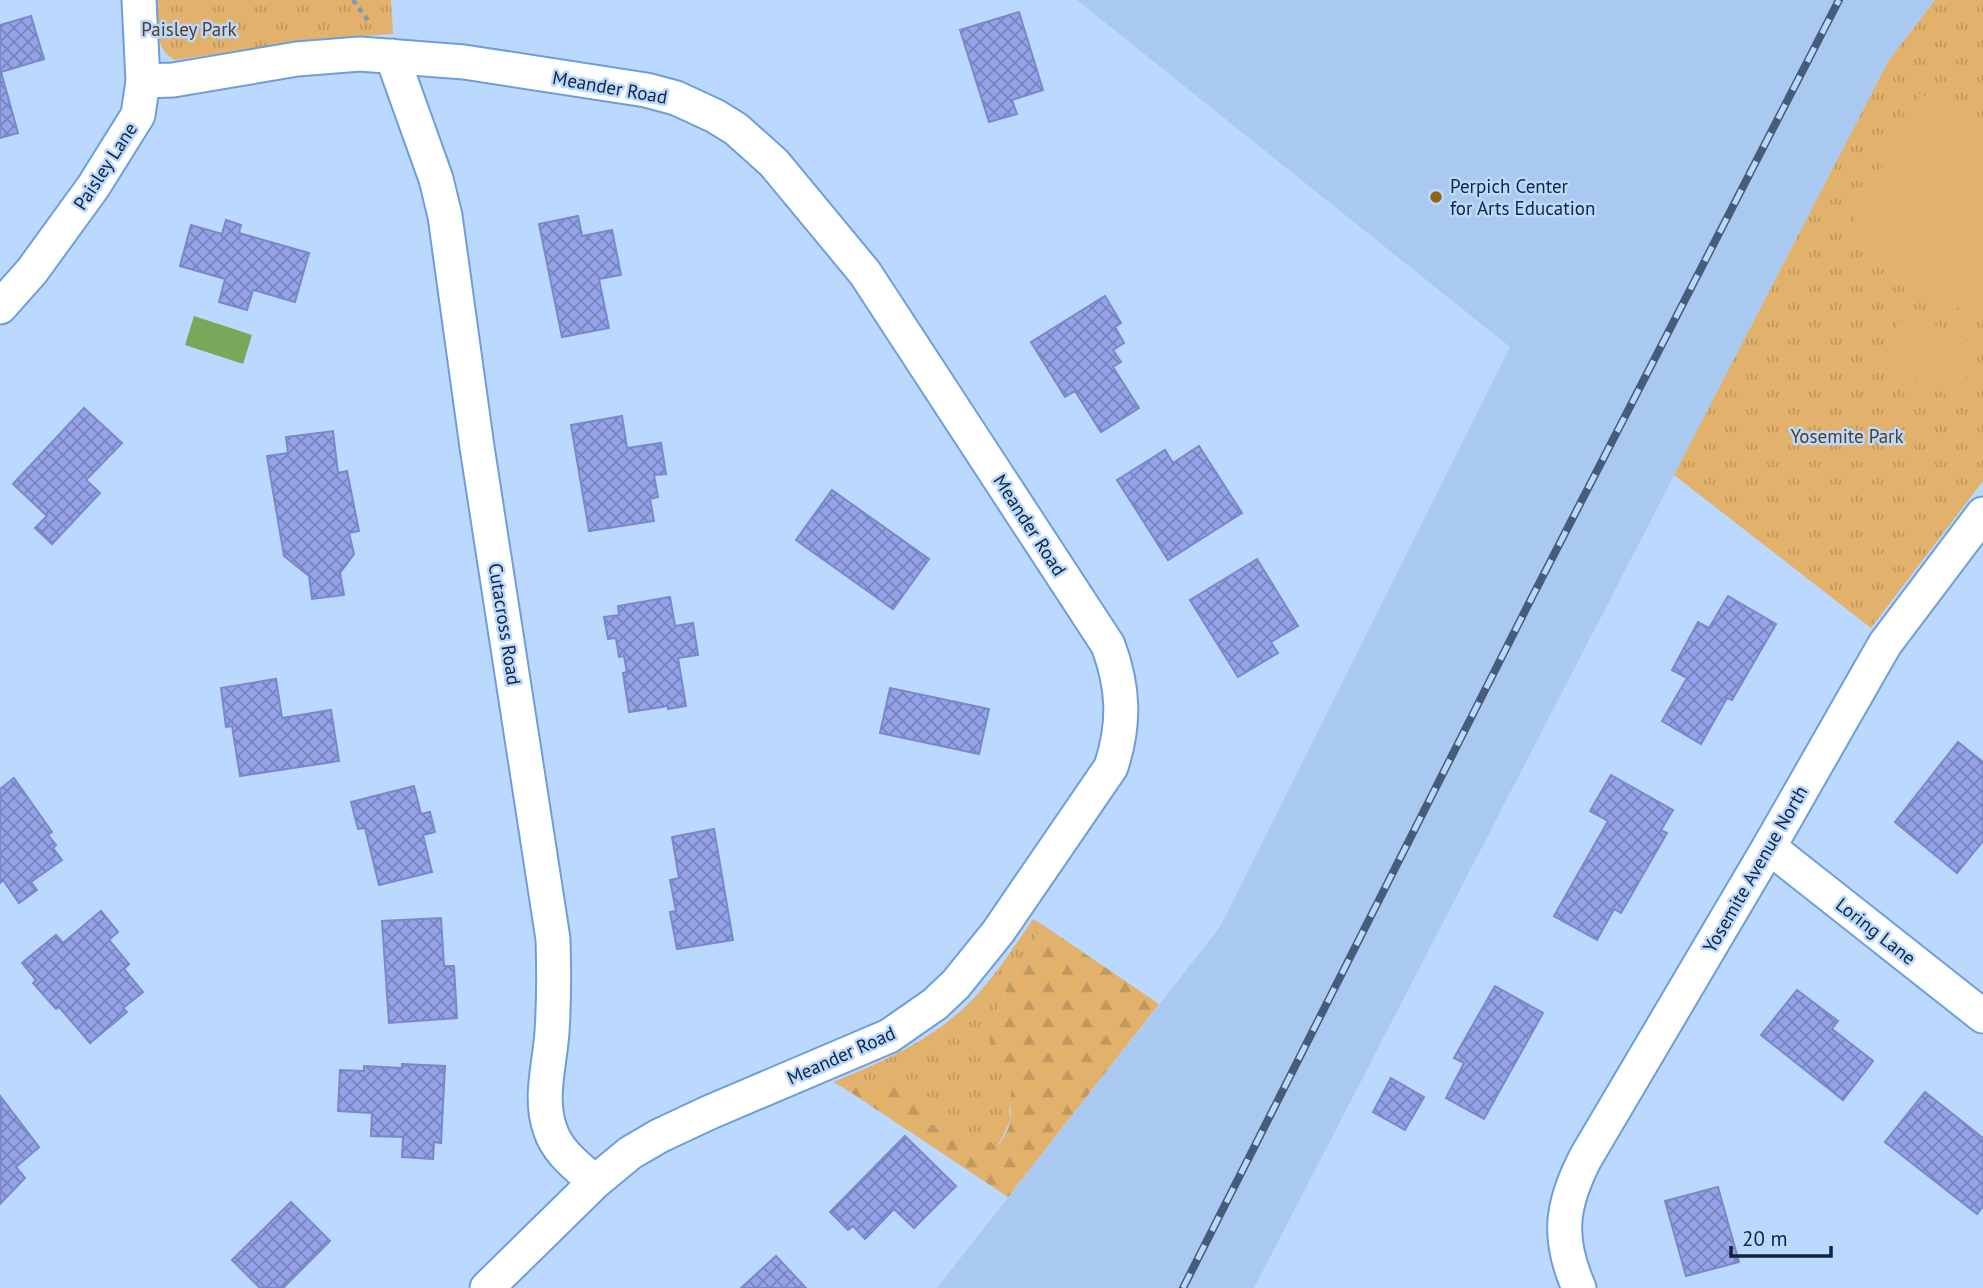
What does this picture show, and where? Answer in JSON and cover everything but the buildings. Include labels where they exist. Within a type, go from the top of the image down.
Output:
[{"type":"street","name":"Paisley Lane","points":[[0,307],[32,271],[93,187],[138,115],[143,81],[139,0]]},
{"type":"street","name":"Meander Road","points":[[143,81],[173,80],[333,55],[392,56],[464,62],[646,90],[699,107],[736,129],[774,163],[865,273],[1108,645],[1118,671],[1121,720],[1118,745],[1111,767],[998,932],[956,984],[935,1004],[889,1036],[659,1136],[631,1153],[595,1182],[487,1288]]},
{"type":"street","name":"Cutacross Road","points":[[392,56],[436,178],[445,216],[477,447],[553,939],[552,1033],[545,1088],[550,1131],[567,1158],[595,1182]]},
{"type":"street","name":"Yosemite Avenue North","points":[[1579,1288],[1564,1242],[1566,1205],[1574,1180],[1586,1157],[1885,644],[1983,514]]},
{"type":"street","name":"Loring Lane","points":[[1769,847],[1983,1016]]},
{"type":"shaded area","points":[[1077,0],[1935,0],[1889,60],[1254,1288],[937,1288],[1220,927],[1510,347]]},
{"type":"shaded area","points":[[194,316],[252,335],[243,364],[185,345]]},
{"type":"green space","name":"Paisley Park","points":[[157,0],[391,0],[393,34],[319,39],[175,60],[163,49],[160,42]]},
{"type":"green space","name":"Yosemite Park","points":[[1935,0],[1983,0],[1983,481],[1871,628],[1674,475],[1889,60]]},
{"type":"green space","points":[[1920,93],[1978,133],[1983,140],[1983,323],[1844,240]]},
{"type":"green space","points":[[1905,309],[1982,348],[1955,399],[1879,360]]},
{"type":"green space","points":[[1033,919],[1046,927],[1036,936],[1026,960],[1009,982],[989,1034],[990,1045],[1003,1056],[1006,1065],[1016,1067],[1009,1109],[1011,1120],[997,1145],[952,1132],[943,1126],[926,1124],[914,1102],[898,1086],[871,1081],[844,1088],[833,1082],[922,1040],[953,1017],[986,984]]},
{"type":"green space","points":[[1046,927],[1159,1004],[1008,1197],[844,1088],[874,1081],[896,1084],[920,1101],[923,1110],[921,1118],[926,1124],[943,1126],[952,1132],[998,1145],[1011,1118],[1011,1096],[1016,1068],[1006,1065],[1002,1056],[990,1045],[989,1034],[1009,982],[1026,960],[1036,936]]},
{"type":"railway","points":[[1183,1288],[1527,607],[1839,0]]},
{"type":"place","name":"Perpich Center for Arts Education","points":[[1436,197]]}]
